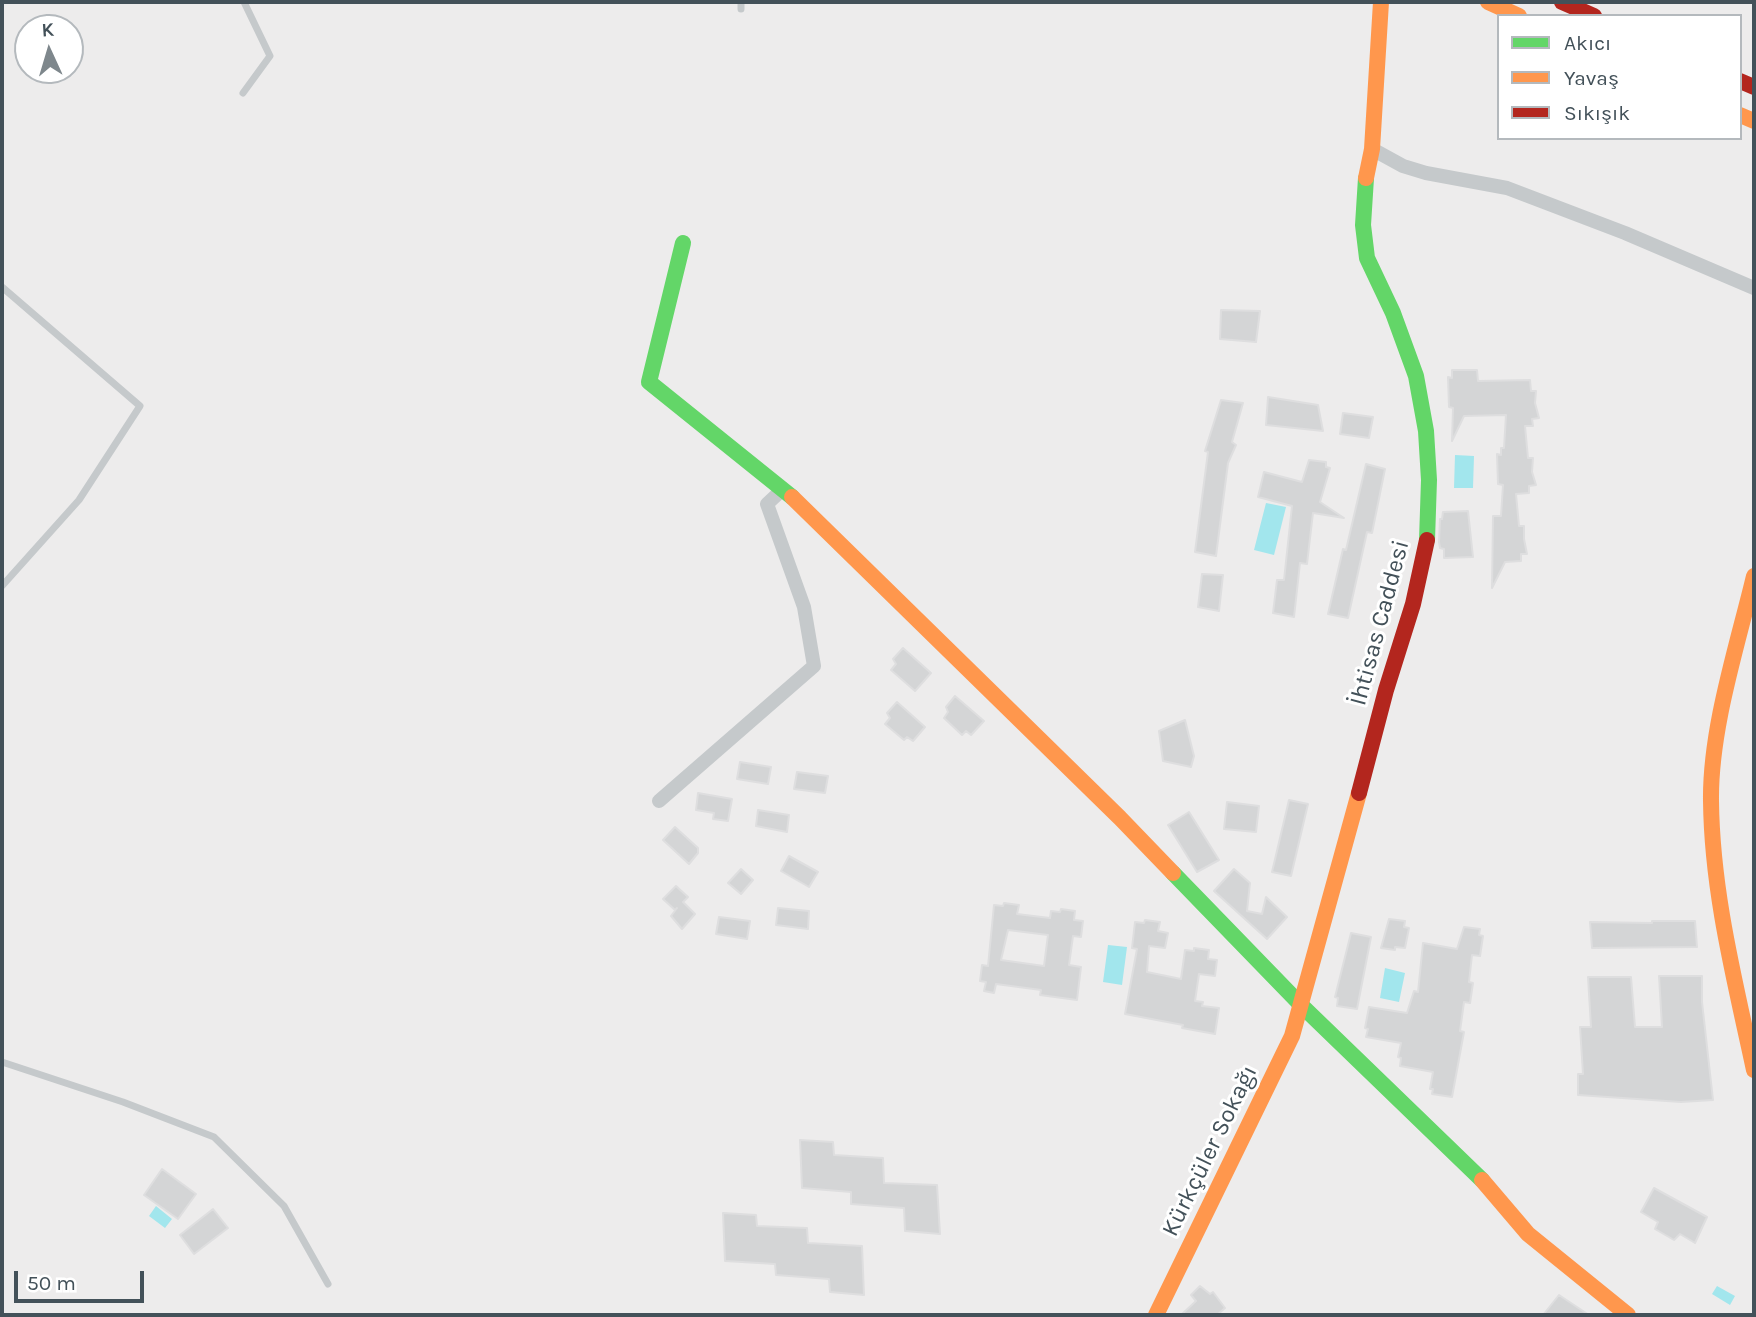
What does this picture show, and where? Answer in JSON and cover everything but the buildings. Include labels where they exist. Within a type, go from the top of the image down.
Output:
[{"type":"main road","name":"İhtisas Caddesi","points":[[1302,1006],[1427,545],[1429,480],[1426,431],[1416,376],[1393,313],[1367,258],[1363,225],[1364,198],[1372,149],[1381,2]]},
{"type":"main road","points":[[1488,2],[1515,14]]},
{"type":"main road","points":[[1562,2],[1589,14]]},
{"type":"main road","points":[[683,243],[649,382],[783,489],[1120,818],[1302,1006],[1477,1174],[1528,1234],[1628,1315]]},
{"type":"main road","points":[[1754,576],[1718,727],[1711,800],[1720,904],[1754,1070]]},
{"type":"main road","name":"Kürkçüler Sokağı","points":[[1156,1315],[1292,1036],[1302,1006]]},
{"type":"street","points":[[1372,149],[1403,166],[1426,173],[1519,192],[1625,233],[1754,288]]},
{"type":"street","points":[[659,801],[814,666],[804,607],[767,504],[783,489]]},
{"type":"lane","points":[[243,93],[271,56],[244,2]]},
{"type":"lane","points":[[2,287],[140,406],[79,500],[2,586]]},
{"type":"lane","points":[[2,1062],[123,1102],[214,1137],[284,1206],[328,1284]]},
{"type":"water","points":[[1455,455],[1474,456],[1473,488],[1454,488]]},
{"type":"water","points":[[1266,503],[1286,507],[1274,555],[1254,550]]},
{"type":"water","points":[[1108,945],[1127,947],[1122,985],[1103,982]]},
{"type":"water","points":[[1385,968],[1405,973],[1399,1002],[1380,998]]},
{"type":"water","points":[[156,1206],[172,1219],[165,1228],[149,1216]]},
{"type":"water","points":[[1717,1286],[1735,1296],[1730,1305],[1712,1294]]},
{"type":"traffic: fast","points":[[1366,178],[1363,225],[1367,258],[1393,313],[1416,376],[1426,431],[1429,480],[1427,540]]},
{"type":"traffic: fast","points":[[683,243],[649,382],[792,497]]},
{"type":"traffic: fast","points":[[1173,873],[1302,1006],[1482,1180]]},
{"type":"traffic: slow","points":[[1366,178],[1372,149],[1381,2]]},
{"type":"traffic: slow","points":[[1488,2],[1515,14]]},
{"type":"traffic: slow","points":[[1742,116],[1754,121]]},
{"type":"traffic: slow","points":[[792,497],[1173,873]]},
{"type":"traffic: slow","points":[[1754,576],[1720,717],[1711,801],[1720,903],[1754,1070]]},
{"type":"traffic: slow","points":[[1156,1315],[1292,1036],[1359,793]]},
{"type":"traffic: slow","points":[[1482,1180],[1528,1234],[1628,1315]]},
{"type":"traffic: jam","points":[[1562,2],[1589,14]]},
{"type":"traffic: jam","points":[[1742,82],[1754,87]]},
{"type":"traffic: jam","points":[[1359,793],[1386,690],[1413,604],[1427,540]]}]
